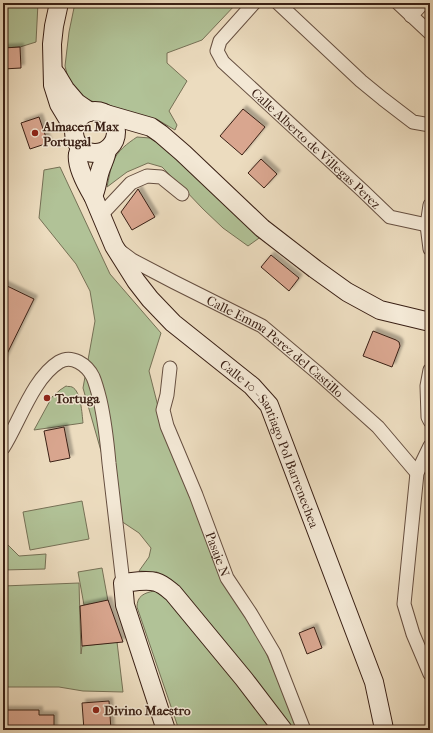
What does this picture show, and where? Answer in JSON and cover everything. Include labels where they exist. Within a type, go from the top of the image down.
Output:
[{"type":"main road","points":[[55,6],[52,44],[53,86],[59,104],[68,119],[76,124]]},
{"type":"main road","points":[[53,68],[65,89],[77,103],[111,119],[115,125],[116,133],[100,170],[93,196]]},
{"type":"main road","points":[[161,134],[129,134],[100,153],[93,153],[86,152],[80,148],[76,143],[74,130],[79,118],[84,114],[98,113],[151,126],[161,134],[183,152],[262,228],[347,292],[380,310],[430,322]]},
{"type":"main road","name":"Calle 10 - Santiago Pol Barrenechea","points":[[80,148],[78,153],[79,166],[88,189],[93,196],[114,246],[136,281],[150,299],[173,323],[252,386],[269,405],[374,682],[384,724],[384,730]]},
{"type":"main road","points":[[166,730],[125,605],[123,583],[141,581],[156,582],[164,585],[173,593],[244,679],[283,730]]},
{"type":"street","name":"Calle Alberto de Villegas Perez","points":[[254,3],[220,41],[217,51],[223,62],[390,217],[427,225]]},
{"type":"street","points":[[278,3],[361,81],[383,99],[413,122],[430,125]]},
{"type":"street","points":[[398,3],[430,33]]},
{"type":"street","points":[[411,16],[423,3]]},
{"type":"street","points":[[101,215],[131,183],[147,176],[161,177],[182,194]]},
{"type":"street","points":[[430,205],[427,225],[430,249]]},
{"type":"street","name":"Calle Emma Perez del Castillo","points":[[114,246],[132,260],[262,326],[319,374],[378,427],[417,473]]},
{"type":"street","points":[[3,448],[35,388],[45,374],[60,361],[68,359],[81,363],[93,376],[105,422],[123,583]]},
{"type":"street","name":"Pasaje N","points":[[170,368],[163,410],[167,426],[196,494],[227,578],[251,614],[274,653],[304,730]]},
{"type":"street","points":[[430,370],[427,386],[428,417],[430,421]]},
{"type":"street","points":[[430,446],[417,473],[404,604],[413,634],[430,674]]},
{"type":"green space","points":[[3,3],[38,3],[36,42],[20,47],[3,48]]},
{"type":"green space","points":[[75,3],[237,3],[202,40],[167,53],[167,63],[187,81],[169,111],[177,125],[175,130],[158,120],[107,107],[81,96],[68,78],[65,66],[69,32]]},
{"type":"green space","points":[[137,137],[150,138],[167,149],[262,236],[248,246],[223,228],[162,167],[148,163],[127,172],[107,187],[111,168],[117,154]]},
{"type":"green space","points":[[60,167],[110,274],[161,333],[149,371],[164,430],[258,634],[299,730],[293,730],[174,584],[157,572],[139,571],[149,557],[151,548],[139,533],[121,521],[83,388],[95,321],[90,291],[76,264],[39,218],[44,170]]},
{"type":"green space","points":[[66,386],[72,387],[77,393],[83,423],[34,430],[52,397]]},
{"type":"green space","points":[[82,501],[89,539],[30,550],[23,512]]},
{"type":"green space","points":[[3,540],[19,556],[46,554],[45,569],[3,570]]},
{"type":"green space","points":[[102,568],[108,601],[84,605],[78,572]]},
{"type":"green space","points":[[79,583],[81,654],[82,646],[117,642],[123,692],[83,691],[59,687],[3,687],[3,586]]},
{"type":"green space","points":[[154,591],[163,594],[188,622],[273,730],[179,730],[137,607],[138,600],[142,596]]},
{"type":"building","points":[[20,47],[21,68],[3,69],[3,48]]},
{"type":"building","points":[[243,109],[265,127],[242,155],[220,136]]},
{"type":"building","name":"Almacen Max Portugal","points":[[39,117],[48,143],[30,149],[21,123]]},
{"type":"building","points":[[261,159],[277,174],[264,188],[248,173]]},
{"type":"building","points":[[138,189],[155,217],[132,230],[121,212]]},
{"type":"building","points":[[271,255],[299,278],[289,291],[261,267]]},
{"type":"building","points":[[3,284],[34,299],[3,362]]},
{"type":"building","points":[[373,331],[399,342],[400,346],[392,367],[363,356]]},
{"type":"building","points":[[64,427],[70,458],[50,462],[44,431]]},
{"type":"building","points":[[108,600],[123,642],[82,646],[80,606]]},
{"type":"building","points":[[314,627],[322,648],[307,654],[299,633]]},
{"type":"building","name":"Divino Maestro","points":[[109,701],[111,730],[84,730],[82,703]]},
{"type":"building","points":[[4,710],[39,710],[39,715],[54,715],[54,730],[3,730]]},
{"type":"place","name":"Almacen Max Portugal","points":[[35,133]]},
{"type":"place","name":"Tortuga","points":[[47,398]]},
{"type":"place","name":"Divino Maestro","points":[[96,710]]}]
